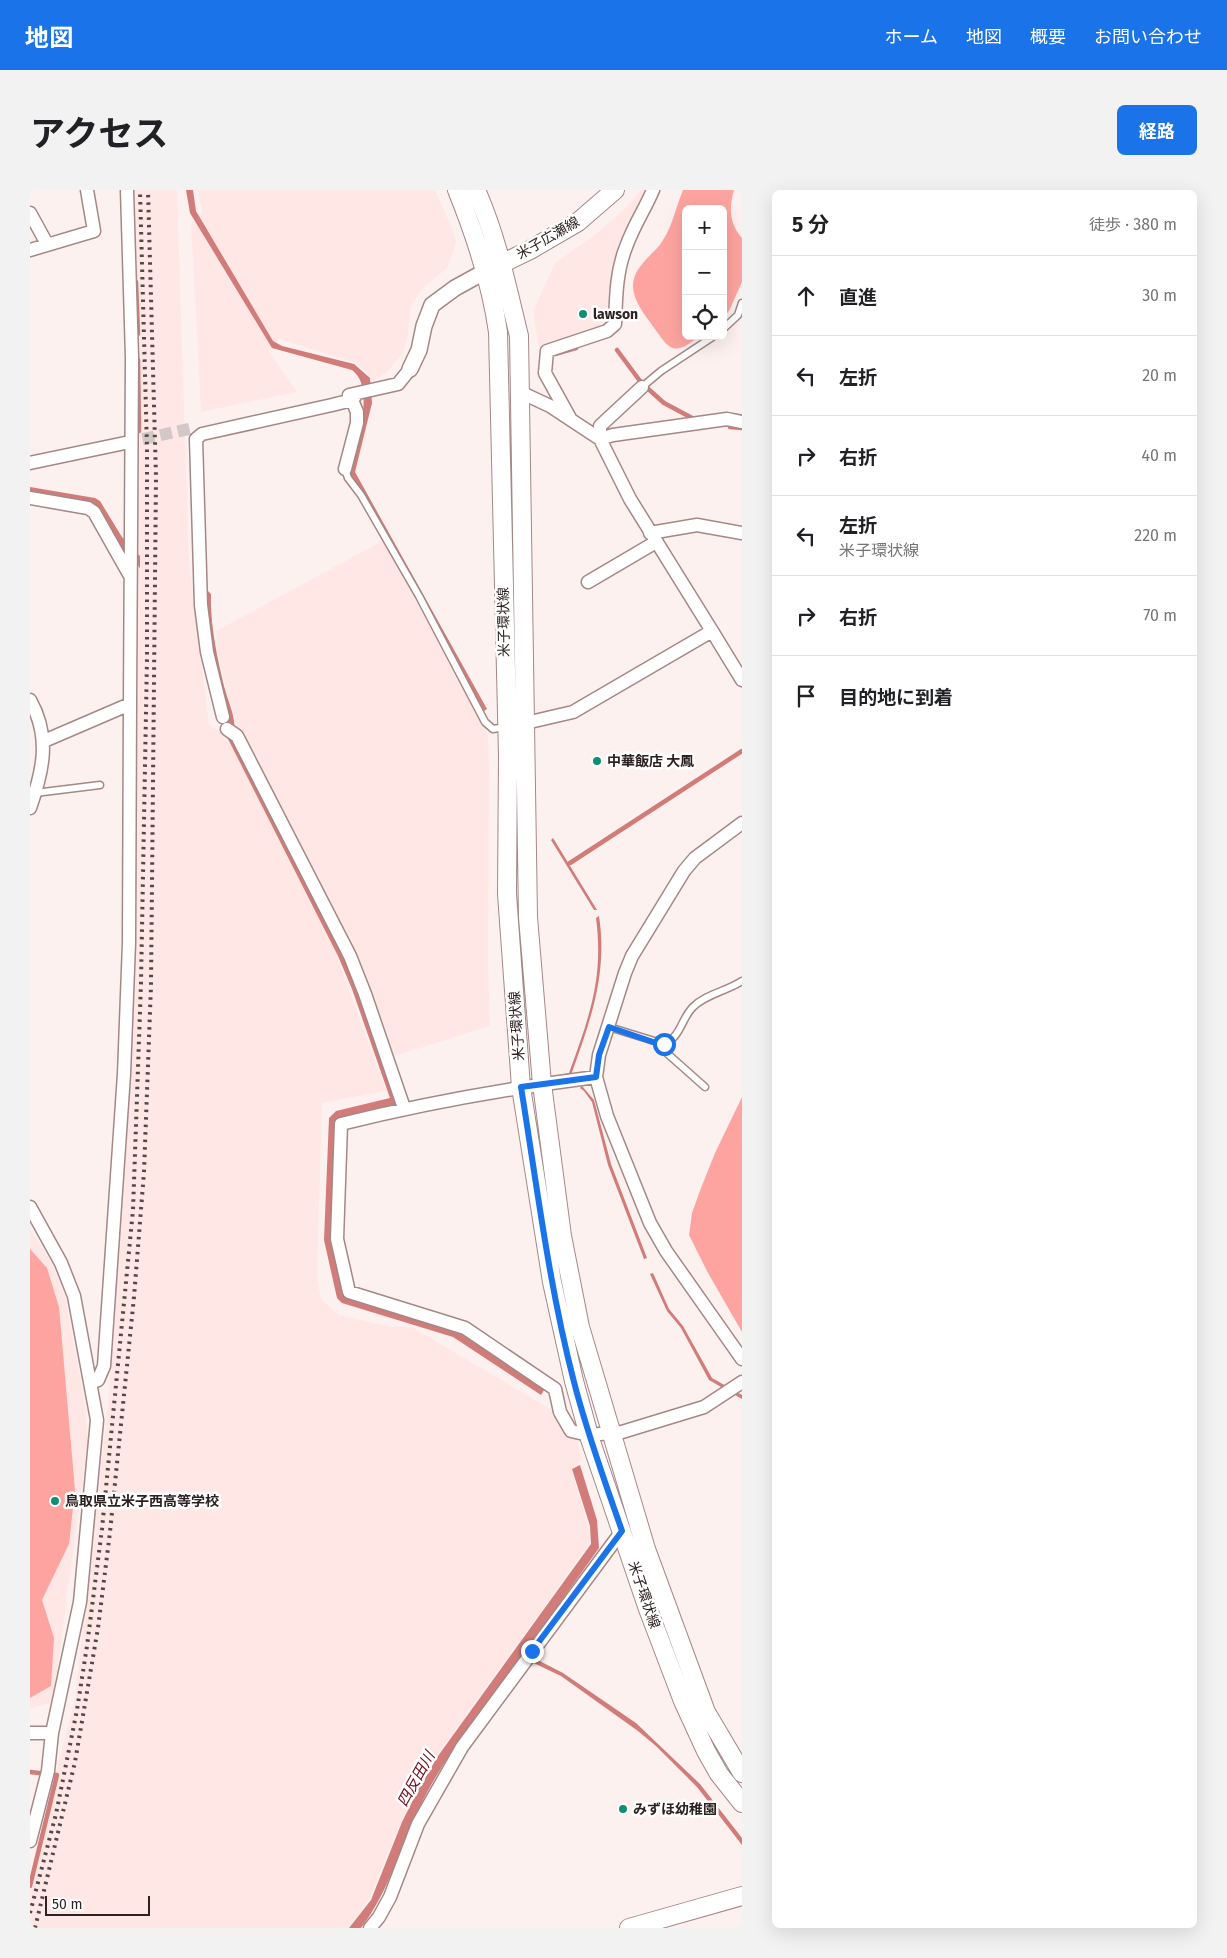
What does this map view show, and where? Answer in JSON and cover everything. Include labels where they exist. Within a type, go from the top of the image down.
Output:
[{"type":"main road","points":[[457,190],[494,267]]},
{"type":"main road","name":"米子広瀬線","points":[[476,190],[490,223],[494,267],[530,250],[578,222],[615,190]]},
{"type":"main road","name":"米子環状線","points":[[494,267],[519,336],[528,917],[542,1084],[564,1245],[580,1326],[646,1549],[706,1712],[742,1773]]},
{"type":"main road","name":"米子環状線","points":[[494,267],[493,297],[498,332],[507,727],[507,894],[521,1087],[552,1282],[574,1381],[589,1435],[683,1701],[706,1751],[720,1774],[742,1803]]},
{"type":"main road","points":[[629,1928],[742,1896]]},
{"type":"street","points":[[30,250],[94,232],[87,190]]},
{"type":"street","points":[[91,1383],[98,1380],[104,1366],[124,1074],[129,943],[132,357],[127,190]]},
{"type":"street","points":[[571,420],[545,373],[547,351],[607,331],[615,324],[616,285],[620,266],[628,241],[653,190]]},
{"type":"street","points":[[30,213],[47,244]]},
{"type":"street","points":[[404,1108],[350,956],[229,727],[207,652],[201,605],[196,439],[202,434],[398,384],[410,369],[419,350],[424,326],[432,305],[455,288],[494,267]]},
{"type":"street","points":[[642,387],[600,426],[600,439],[630,499],[742,680]]},
{"type":"street","points":[[520,392],[550,406],[600,439]]},
{"type":"street","points":[[193,428],[356,396]]},
{"type":"street","points":[[345,469],[357,423],[356,396]]},
{"type":"street","points":[[600,439],[613,435],[727,420],[742,422]]},
{"type":"street","points":[[30,463],[125,443]]},
{"type":"street","points":[[30,498],[88,508],[94,512],[130,576]]},
{"type":"street","points":[[588,582],[653,538],[697,525],[742,533]]},
{"type":"street","points":[[507,727],[573,712],[712,631]]},
{"type":"street","points":[[30,700],[38,718],[44,740],[42,765],[30,808]]},
{"type":"street","points":[[44,740],[130,704]]},
{"type":"street","points":[[742,823],[695,858],[684,871],[632,956],[625,972],[599,1055],[596,1077],[608,1116],[650,1223],[666,1251],[742,1359]]},
{"type":"street","points":[[596,1077],[521,1087],[404,1108],[341,1124],[337,1239],[349,1292],[465,1328],[554,1389],[560,1412],[571,1431],[589,1435],[612,1434],[704,1407],[724,1396],[739,1384]]},
{"type":"street","points":[[30,1207],[61,1263],[74,1296],[97,1420],[80,1602],[52,1733],[48,1771],[30,1841]]},
{"type":"street","points":[[370,1928],[379,1917],[390,1897],[418,1824],[462,1747],[622,1531]]},
{"type":"street","points":[[30,1733],[52,1733]]},
{"type":"lane","points":[[727,325],[738,315],[741,307]]},
{"type":"lane","points":[[642,387],[661,371],[708,340]]},
{"type":"lane","points":[[345,469],[348,478],[360,495],[418,596],[485,722],[492,729],[507,727]]},
{"type":"lane","points":[[35,793],[100,785]]},
{"type":"lane","points":[[609,1027],[659,1044],[671,1042],[693,1007],[742,981]]},
{"type":"lane","points":[[659,1044],[661,1048],[705,1087]]},
{"type":"shaded area","points":[[132,190],[177,190],[189,561],[209,725],[228,736],[328,932],[386,1091],[322,1103],[317,1277],[321,1299],[339,1315],[392,1327],[412,1327],[574,1423],[581,1460],[571,1469],[588,1525],[590,1543],[437,1755],[401,1821],[370,1898],[348,1928],[30,1928],[30,1876],[75,1698],[108,1405],[128,1120],[136,838]]},
{"type":"shaded area","points":[[186,190],[193,190],[196,211],[273,341],[282,346],[354,364],[370,378],[372,403],[355,472],[487,709],[484,711],[363,492],[361,492],[350,477],[349,469],[359,432],[364,403],[363,390],[359,379],[352,370],[272,348],[190,213]]},
{"type":"shaded area","points":[[198,190],[435,190],[456,241],[447,268],[420,291],[411,307],[407,340],[402,355],[386,373],[372,381],[370,376],[357,363],[279,339],[269,351],[297,392],[201,412],[191,223],[202,212]]},
{"type":"shaded area","points":[[641,190],[646,190],[619,242],[609,284],[607,325],[539,348],[533,311],[555,263],[597,233],[623,210]]},
{"type":"shaded area","points":[[683,190],[734,190],[731,215],[732,221],[742,238],[742,282],[727,313],[727,205],[682,205],[682,340],[694,340],[679,348],[670,347],[665,343],[641,309],[636,301],[633,282],[636,273],[645,260],[659,246],[672,222]]},
{"type":"shaded area","points":[[30,487],[95,498],[100,501],[127,542],[126,544],[140,556],[140,568],[119,546],[96,509],[30,494]]},
{"type":"shaded area","points":[[384,540],[417,597],[416,599],[481,718],[488,736],[489,769],[488,963],[490,1026],[391,1057],[237,729],[218,652],[216,631]]},
{"type":"shaded area","points":[[193,583],[205,588],[211,594],[214,640],[233,718],[234,738],[346,958],[399,1105],[337,1120],[345,1296],[464,1333],[546,1387],[541,1395],[453,1337],[342,1303],[337,1298],[324,1240],[329,1118],[336,1111],[390,1098],[352,989],[338,956],[227,737],[229,724],[219,692],[204,603],[194,597]]},
{"type":"shaded area","points":[[553,838],[597,910],[594,910],[551,840]]},
{"type":"shaded area","points":[[599,916],[601,958],[596,997],[571,1075],[561,1077],[560,1075],[569,1073],[583,1034],[593,997],[598,960],[596,918]]},
{"type":"shaded area","points":[[582,1086],[594,1100],[611,1164],[647,1258],[644,1259],[608,1165],[592,1102],[580,1088]]},
{"type":"shaded area","points":[[742,1097],[742,1332],[708,1273],[689,1235],[692,1213],[701,1188],[715,1153]]},
{"type":"shaded area","name":"鳥取県立米子西高等学校","points":[[30,1229],[53,1265],[66,1300],[85,1404],[88,1440],[53,1702],[30,1709]]},
{"type":"shaded area","name":"鳥取県立米子西高等学校","points":[[30,1249],[47,1268],[59,1307],[75,1490],[69,1544],[42,1600],[54,1638],[51,1686],[30,1698]]},
{"type":"shaded area","points":[[653,1273],[669,1309],[683,1326],[712,1378],[742,1395],[742,1399],[709,1380],[681,1328],[667,1311],[650,1274]]},
{"type":"shaded area","points":[[580,1465],[597,1520],[599,1548],[524,1653],[563,1673],[636,1723],[700,1784],[742,1838],[742,1845],[697,1787],[656,1746],[561,1676],[521,1657],[468,1728],[432,1783],[422,1802],[388,1883],[371,1913],[361,1928],[349,1928],[371,1900],[402,1822],[438,1756],[591,1544],[590,1526],[572,1469]]},
{"type":"waterway","points":[[136,282],[138,334]]},
{"type":"waterway","points":[[555,354],[576,348]]},
{"type":"waterway","points":[[617,350],[640,381]]},
{"type":"waterway","points":[[138,360],[139,431]]},
{"type":"waterway","points":[[646,387],[664,403],[694,419]]},
{"type":"waterway","points":[[730,427],[742,428]]},
{"type":"waterway","points":[[570,863],[742,751]]},
{"type":"waterway","points":[[30,1772],[57,1775],[30,1886]]},
{"type":"tunnel","points":[[125,443],[193,428]]},
{"type":"railway","points":[[30,1913],[56,1814],[77,1710],[87,1646],[102,1529],[133,1210],[141,983],[147,658],[147,448],[140,190]]},
{"type":"railway","points":[[35,1928],[75,1762],[98,1628],[110,1532],[134,1297],[144,1172],[151,985],[156,477],[148,190]]},
{"type":"place","name":"lawson","points":[[583,314]]},
{"type":"place","name":"中華飯店 大鳳","points":[[597,761]]},
{"type":"place","name":"鳥取県立米子西高等学校","points":[[55,1501]]},
{"type":"place","name":"みずほ幼稚園","points":[[623,1809]]},
{"type":"route","points":[[532,1651],[622,1531],[590,1439],[574,1381],[552,1282],[521,1087],[596,1077],[599,1055],[609,1027],[664,1044]]},
{"type":"water label","name":"四反田川","points":[[416,1779]]}]
